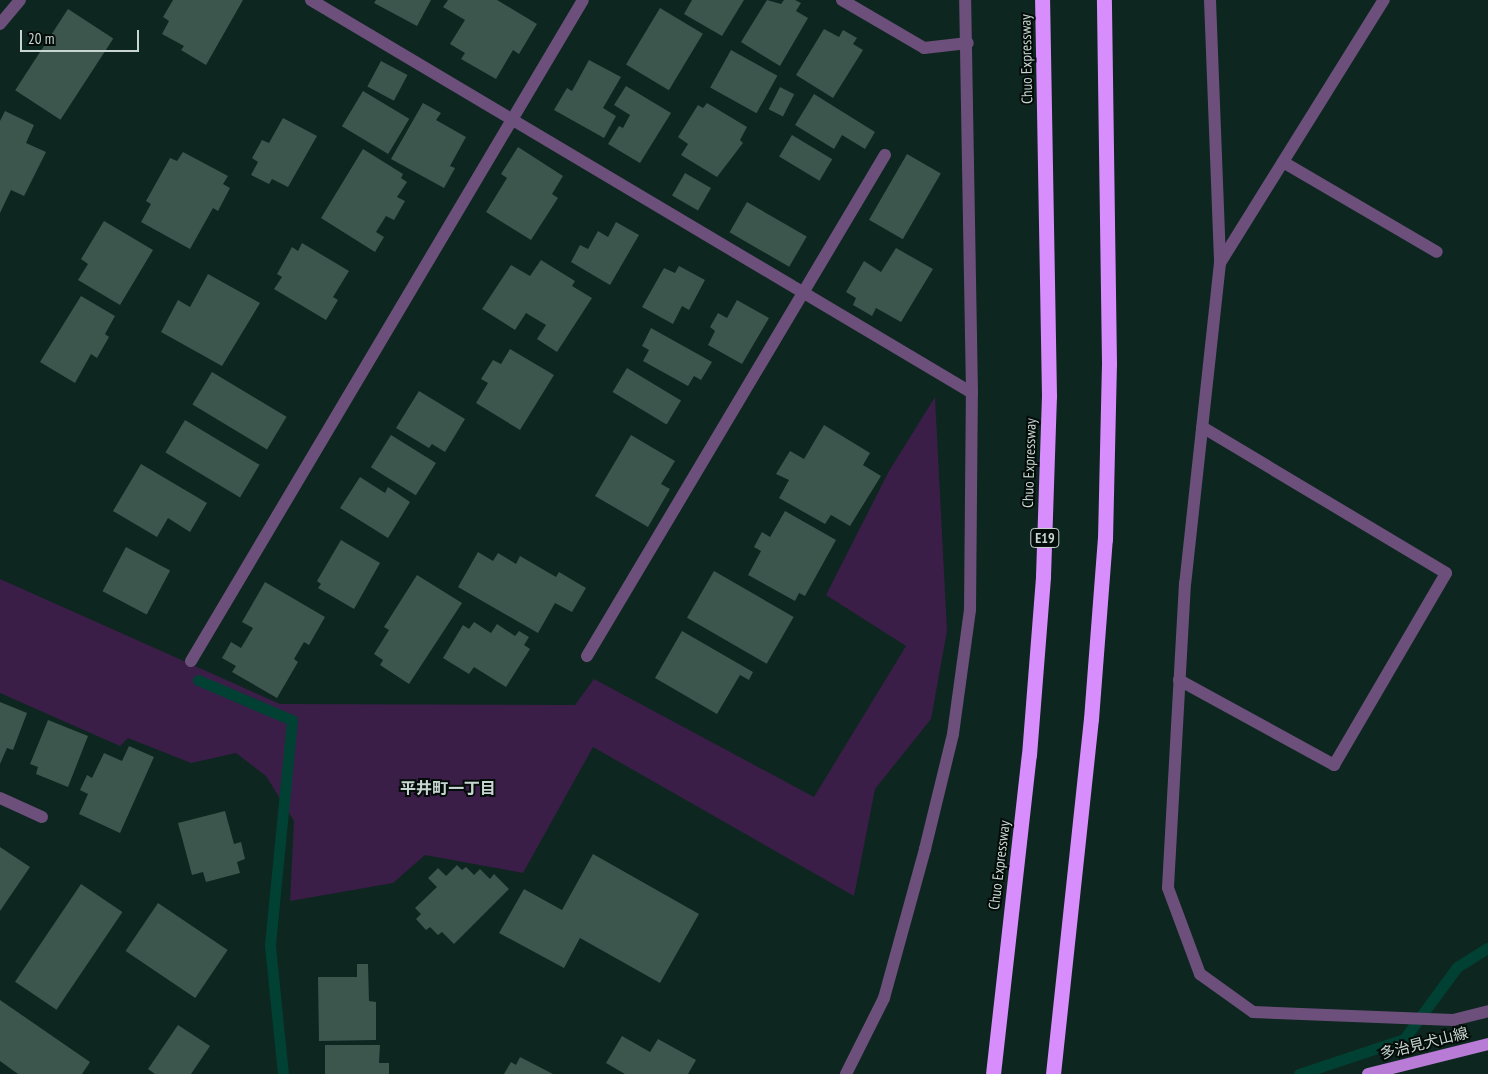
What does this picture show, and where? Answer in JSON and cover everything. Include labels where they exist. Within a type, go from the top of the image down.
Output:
[{"type":"highway","name":"Chuo Expressway","points":[[993,1074],[1029,755],[1044,576],[1049,396],[1042,0]]},
{"type":"highway","points":[[1052,1074],[1091,719],[1105,539],[1109,354],[1104,0]]},
{"type":"main road","name":"多治見犬山線","points":[[1368,1074],[1488,1044]]},
{"type":"street","points":[[0,24],[20,0]]},
{"type":"street","points":[[311,0],[804,292],[972,394]]},
{"type":"street","points":[[190,661],[583,0]]},
{"type":"street","points":[[842,0],[924,48],[968,43]]},
{"type":"street","points":[[846,1074],[884,998],[953,734],[970,610],[972,394],[968,43],[965,0]]},
{"type":"street","points":[[1210,0],[1220,263],[1185,583],[1168,888],[1200,974],[1253,1012],[1453,1020],[1488,1010]]},
{"type":"street","points":[[1220,263],[1384,0]]},
{"type":"street","points":[[587,656],[885,155]]},
{"type":"street","points":[[1283,162],[1437,252]]},
{"type":"street","points":[[1179,680],[1334,765],[1446,573],[1202,427]]},
{"type":"street","points":[[0,798],[42,817]]},
{"type":"shaded area","points":[[935,397],[947,631],[931,719],[875,789],[854,896],[593,747],[523,873],[425,855],[393,883],[290,901],[294,821],[266,776],[236,753],[191,763],[128,738],[120,746],[0,693],[0,579],[280,704],[575,705],[594,679],[814,797],[906,646],[826,595],[889,471]]},
{"type":"building","points":[[173,0],[243,0],[206,65],[181,50],[184,46],[162,34],[169,21],[163,17]]},
{"type":"building","points":[[376,0],[431,0],[417,26],[374,3]]},
{"type":"building","points":[[448,0],[497,0],[537,24],[519,54],[513,50],[496,79],[461,59],[465,53],[450,44],[465,20],[443,7]]},
{"type":"building","points":[[692,0],[744,0],[722,36],[684,14]]},
{"type":"building","points":[[767,0],[781,4],[784,0],[795,0],[801,3],[796,11],[808,18],[780,66],[741,42]]},
{"type":"building","points":[[660,8],[703,34],[669,90],[626,65]]},
{"type":"building","points":[[68,9],[113,38],[60,120],[15,90]]},
{"type":"building","points":[[824,29],[839,37],[843,30],[857,38],[853,44],[863,50],[833,98],[796,75]]},
{"type":"building","points":[[731,50],[777,76],[757,113],[710,88]]},
{"type":"building","points":[[589,60],[621,77],[603,108],[616,116],[604,138],[554,110],[567,88],[572,91]]},
{"type":"building","points":[[381,61],[407,75],[394,101],[367,87]]},
{"type":"building","points":[[626,86],[671,113],[640,163],[608,144],[619,126],[623,128],[630,115],[614,105]]},
{"type":"building","points":[[780,87],[794,94],[783,117],[769,109]]},
{"type":"building","points":[[363,91],[409,119],[388,154],[342,126]]},
{"type":"building","points":[[814,94],[875,132],[865,149],[842,135],[834,149],[795,125]]},
{"type":"building","points":[[423,103],[441,113],[436,120],[466,137],[450,166],[455,168],[444,188],[391,159]]},
{"type":"building","points":[[707,103],[747,127],[740,140],[743,143],[717,177],[681,155],[688,144],[678,137],[698,105],[703,108]]},
{"type":"building","points":[[5,111],[34,125],[26,143],[46,152],[24,196],[11,190],[0,213],[0,121]]},
{"type":"building","points":[[283,118],[317,136],[288,187],[272,179],[269,184],[251,175],[258,162],[252,158],[262,140],[269,143]]},
{"type":"building","points":[[792,135],[832,159],[819,181],[779,156]]},
{"type":"building","points":[[518,147],[563,176],[552,194],[558,198],[531,240],[486,212],[507,178],[501,174]]},
{"type":"building","points":[[363,149],[403,174],[401,178],[407,182],[397,197],[405,201],[394,220],[386,216],[376,232],[384,237],[375,252],[321,218]]},
{"type":"building","points":[[183,152],[228,176],[223,184],[230,188],[218,211],[213,208],[190,249],[141,222],[151,204],[146,201],[170,158],[177,161]]},
{"type":"building","points":[[907,154],[941,174],[903,239],[869,220]]},
{"type":"building","points":[[685,173],[711,188],[698,211],[672,196]]},
{"type":"building","points":[[747,202],[807,236],[789,267],[730,232]]},
{"type":"building","points":[[104,221],[153,250],[120,305],[78,280],[88,264],[81,259]]},
{"type":"building","points":[[616,222],[639,235],[610,285],[571,262],[580,245],[588,249],[598,231],[608,237]]},
{"type":"building","points":[[302,243],[349,271],[333,297],[338,300],[326,320],[274,289],[282,277],[277,274],[292,247],[298,251]]},
{"type":"building","points":[[896,248],[933,269],[901,322],[876,308],[872,316],[853,305],[856,298],[846,292],[864,261],[881,272]]},
{"type":"building","points":[[541,260],[575,281],[572,286],[592,298],[557,352],[537,339],[546,325],[526,313],[515,330],[482,309],[511,265],[530,276]]},
{"type":"building","points":[[679,266],[705,280],[689,310],[682,306],[673,324],[642,307],[664,268],[675,273]]},
{"type":"building","points":[[208,274],[260,303],[222,366],[161,332],[178,300],[190,307]]},
{"type":"building","points":[[81,296],[115,316],[105,334],[109,337],[97,358],[91,354],[75,383],[40,362]]},
{"type":"building","points":[[737,300],[769,318],[742,364],[708,345],[715,331],[710,327],[718,313],[727,318]]},
{"type":"building","points":[[651,328],[712,362],[701,380],[694,376],[688,386],[643,361],[649,350],[642,346]]},
{"type":"building","points":[[510,349],[554,375],[520,430],[476,403],[488,383],[481,379],[493,360],[501,364]]},
{"type":"building","points":[[627,368],[681,400],[667,424],[613,392]]},
{"type":"building","points":[[212,372],[287,417],[267,449],[192,405]]},
{"type":"building","points":[[419,391],[465,419],[445,452],[432,444],[429,448],[396,428]]},
{"type":"building","points":[[185,420],[260,465],[240,497],[165,453]]},
{"type":"building","points":[[824,425],[870,453],[863,465],[881,476],[850,526],[831,515],[825,524],[779,498],[789,480],[776,474],[790,451],[804,459]]},
{"type":"building","points":[[391,435],[436,463],[416,495],[371,467]]},
{"type":"building","points":[[631,435],[675,461],[661,484],[670,489],[648,527],[595,496]]},
{"type":"building","points":[[141,464],[207,503],[190,532],[168,518],[157,537],[113,511]]},
{"type":"building","points":[[360,477],[385,493],[388,487],[410,502],[388,538],[340,508]]},
{"type":"building","points":[[785,511],[836,540],[805,596],[799,593],[795,601],[748,575],[761,551],[754,547],[762,532],[770,537]]},
{"type":"building","points":[[341,540],[380,563],[354,609],[318,588],[321,584],[317,581]]},
{"type":"building","points":[[126,547],[170,570],[147,615],[103,591]]},
{"type":"building","points":[[478,552],[493,561],[498,553],[516,564],[520,556],[556,577],[559,572],[586,588],[572,612],[555,603],[538,633],[458,587]]},
{"type":"building","points":[[714,571],[794,617],[767,664],[687,618]]},
{"type":"building","points":[[417,575],[462,603],[409,684],[380,665],[383,660],[374,654],[389,630],[384,627]]},
{"type":"building","points":[[265,582],[325,617],[309,645],[304,642],[294,659],[298,662],[277,698],[232,672],[236,666],[222,658],[231,642],[241,648],[253,628],[242,622]]},
{"type":"building","points":[[474,622],[491,633],[497,624],[515,636],[519,631],[529,637],[524,645],[530,649],[506,687],[474,667],[469,674],[443,658],[463,625],[469,629]]},
{"type":"building","points":[[682,631],[753,672],[749,680],[740,675],[717,714],[655,678]]},
{"type":"building","points":[[0,702],[27,713],[13,750],[7,748],[0,764]]},
{"type":"building","points":[[48,720],[88,736],[68,787],[36,774],[38,767],[30,764]]},
{"type":"building","points":[[129,746],[154,757],[120,833],[79,814],[88,794],[80,790],[87,775],[92,778],[104,753],[122,761]]},
{"type":"building","points":[[225,811],[234,844],[241,842],[245,859],[237,862],[240,873],[206,882],[203,872],[192,875],[178,823]]},
{"type":"building","points":[[0,847],[30,867],[0,911]]},
{"type":"building","points":[[593,854],[699,914],[660,983],[580,938],[564,968],[499,933],[524,889],[562,910]]},
{"type":"building","points":[[457,865],[462,870],[466,867],[474,875],[480,869],[490,879],[494,874],[509,889],[454,944],[442,932],[438,935],[430,927],[426,930],[416,919],[421,914],[415,908],[437,887],[428,878],[438,868],[446,876]]},
{"type":"building","points":[[81,884],[122,912],[56,1010],[15,982]]},
{"type":"building","points":[[158,903],[228,950],[195,998],[126,951]]},
{"type":"building","points":[[357,964],[368,964],[369,1001],[376,1002],[376,1040],[319,1041],[318,977],[357,977]]},
{"type":"building","points":[[0,1000],[90,1062],[82,1074],[18,1074],[0,1061]]},
{"type":"building","points":[[178,1025],[210,1046],[191,1074],[155,1074],[148,1069]]},
{"type":"building","points":[[622,1036],[650,1052],[658,1039],[696,1060],[688,1074],[625,1074],[606,1063]]},
{"type":"building","points":[[325,1045],[380,1045],[379,1063],[389,1063],[389,1074],[325,1074]]},
{"type":"building","points":[[520,1057],[553,1074],[504,1074],[511,1062],[516,1065]]},
{"type":"waterway","points":[[198,680],[292,720],[270,946],[283,1074]]},
{"type":"waterway","points":[[1299,1074],[1404,1039],[1457,967],[1488,948]]},
{"type":"district","name":"平井町一丁目","points":[[448,788]]}]
